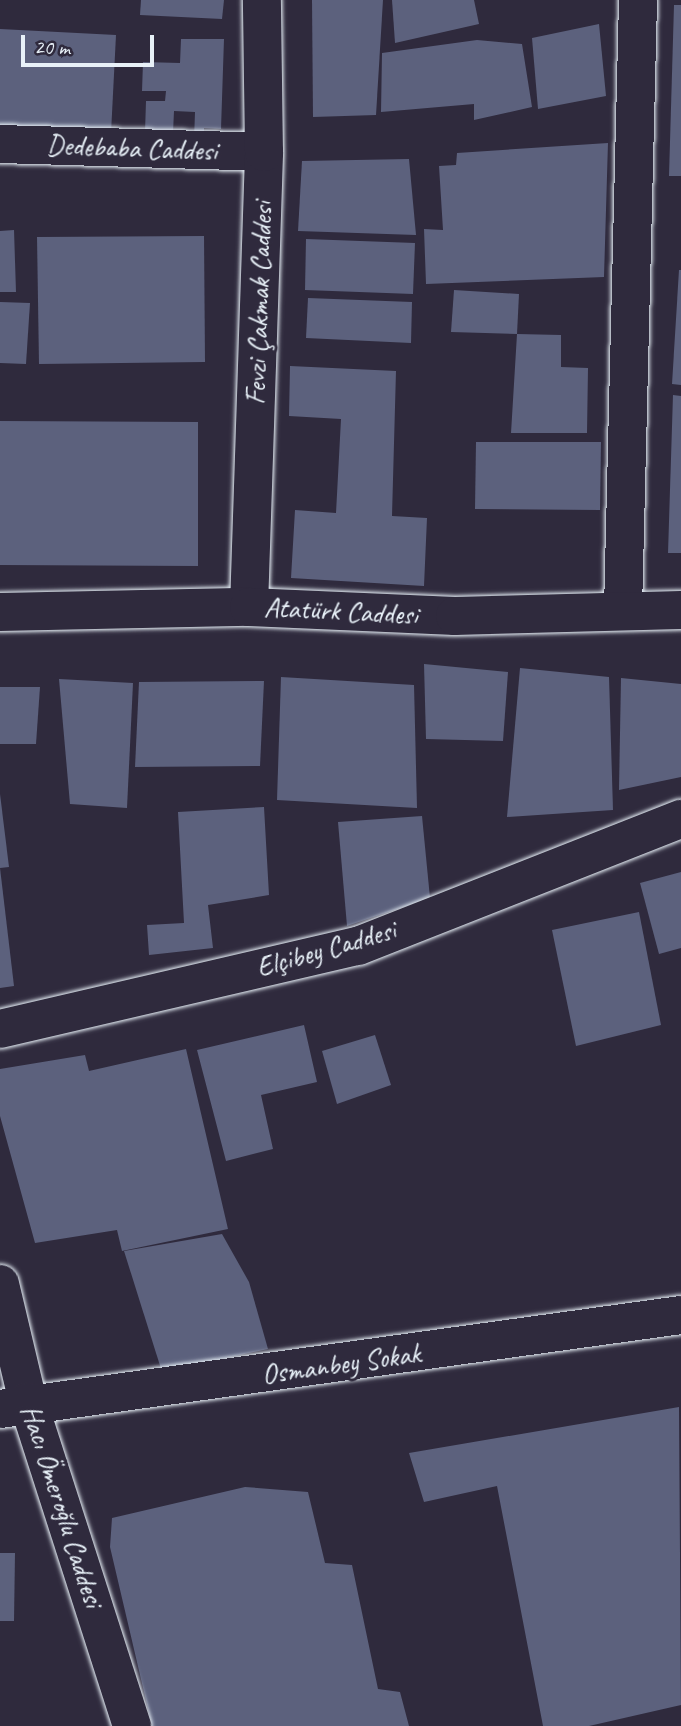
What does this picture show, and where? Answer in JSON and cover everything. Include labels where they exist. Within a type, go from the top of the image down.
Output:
[{"type":"street","name":"Fevzi Çakmak Caddesi","points":[[249,607],[264,152],[262,0]]},
{"type":"street","points":[[623,610],[638,0]]},
{"type":"street","name":"Dedebaba Caddesi","points":[[0,144],[264,152]]},
{"type":"street","name":"Atatürk Caddesi","points":[[0,612],[249,607],[455,616],[681,610]]},
{"type":"street","name":"Elçibey Caddesi","points":[[0,1028],[358,946],[681,819]]},
{"type":"street","name":"Hacı Ömeroğlu Caddesi","points":[[0,1284],[14,1406],[132,1726]]},
{"type":"street","name":"Osmanbey Sokak","points":[[14,1406],[127,1395],[681,1315]]},
{"type":"building","points":[[141,0],[224,0],[222,19],[140,15]]},
{"type":"building","points":[[312,0],[383,0],[376,115],[313,117]]},
{"type":"building","points":[[392,0],[474,0],[479,24],[395,43]]},
{"type":"building","points":[[674,5],[681,5],[681,176],[669,176]]},
{"type":"building","points":[[599,24],[606,96],[538,109],[532,38]]},
{"type":"building","points":[[0,29],[116,35],[111,133],[0,129]]},
{"type":"building","points":[[181,39],[224,39],[221,129],[204,128],[204,140],[194,140],[195,112],[174,111],[173,133],[145,132],[146,101],[165,101],[166,91],[142,91],[143,62],[180,63]]},
{"type":"building","points":[[477,40],[522,44],[532,107],[474,120],[474,104],[381,112],[382,53]]},
{"type":"building","points":[[608,143],[604,277],[426,284],[424,229],[443,230],[439,166],[456,165],[457,153]]},
{"type":"building","points":[[409,159],[416,235],[298,231],[302,161]]},
{"type":"building","points":[[14,230],[16,292],[0,292],[0,231]]},
{"type":"building","points":[[204,236],[205,362],[39,364],[37,237]]},
{"type":"building","points":[[306,239],[415,243],[413,294],[305,290]]},
{"type":"building","points":[[681,270],[681,385],[672,384]]},
{"type":"building","points":[[454,290],[519,294],[517,334],[451,332]]},
{"type":"building","points":[[308,298],[412,302],[411,343],[306,338]]},
{"type":"building","points":[[0,302],[30,303],[26,364],[0,363]]},
{"type":"building","points":[[517,334],[561,335],[561,367],[588,368],[587,433],[511,433]]},
{"type":"building","points":[[290,366],[396,371],[392,516],[427,518],[424,586],[291,578],[295,510],[336,513],[341,419],[289,416]]},
{"type":"building","points":[[673,395],[681,396],[681,553],[668,553]]},
{"type":"building","points":[[0,421],[198,422],[198,566],[0,565]]},
{"type":"building","points":[[476,442],[601,442],[600,510],[475,509]]},
{"type":"building","points":[[424,664],[508,672],[503,741],[426,739]]},
{"type":"building","points":[[520,668],[609,677],[613,810],[507,817]]},
{"type":"building","points":[[281,677],[414,685],[417,808],[277,800]]},
{"type":"building","points":[[621,678],[681,684],[681,777],[619,790]]},
{"type":"building","points":[[59,679],[133,683],[127,808],[70,804]]},
{"type":"building","points":[[264,681],[260,766],[135,767],[139,682]]},
{"type":"building","points":[[0,687],[40,687],[36,744],[0,744]]},
{"type":"building","points":[[0,794],[9,867],[0,868]]},
{"type":"building","points":[[264,807],[269,895],[208,905],[213,948],[149,955],[147,925],[184,923],[178,812]]},
{"type":"building","points":[[422,816],[430,898],[347,926],[338,822]]},
{"type":"building","points":[[0,868],[14,986],[0,988]]},
{"type":"building","points":[[681,872],[681,948],[659,954],[640,883]]},
{"type":"building","points":[[639,912],[661,1025],[576,1046],[552,930]]},
{"type":"building","points":[[304,1025],[317,1082],[261,1095],[273,1149],[226,1161],[197,1050]]},
{"type":"building","points":[[375,1035],[391,1085],[337,1104],[322,1051]]},
{"type":"building","points":[[186,1049],[228,1229],[122,1251],[117,1230],[35,1243],[0,1116],[0,1069],[85,1055],[89,1071]]},
{"type":"building","points":[[222,1234],[249,1282],[268,1349],[162,1372],[124,1251]]},
{"type":"building","points":[[679,1407],[681,1705],[589,1726],[543,1726],[497,1486],[424,1502],[409,1453]]},
{"type":"building","points":[[245,1487],[308,1492],[325,1563],[352,1565],[378,1689],[400,1692],[409,1726],[152,1726],[110,1547],[112,1518]]},
{"type":"building","points":[[0,1553],[15,1553],[14,1621],[0,1621]]}]
